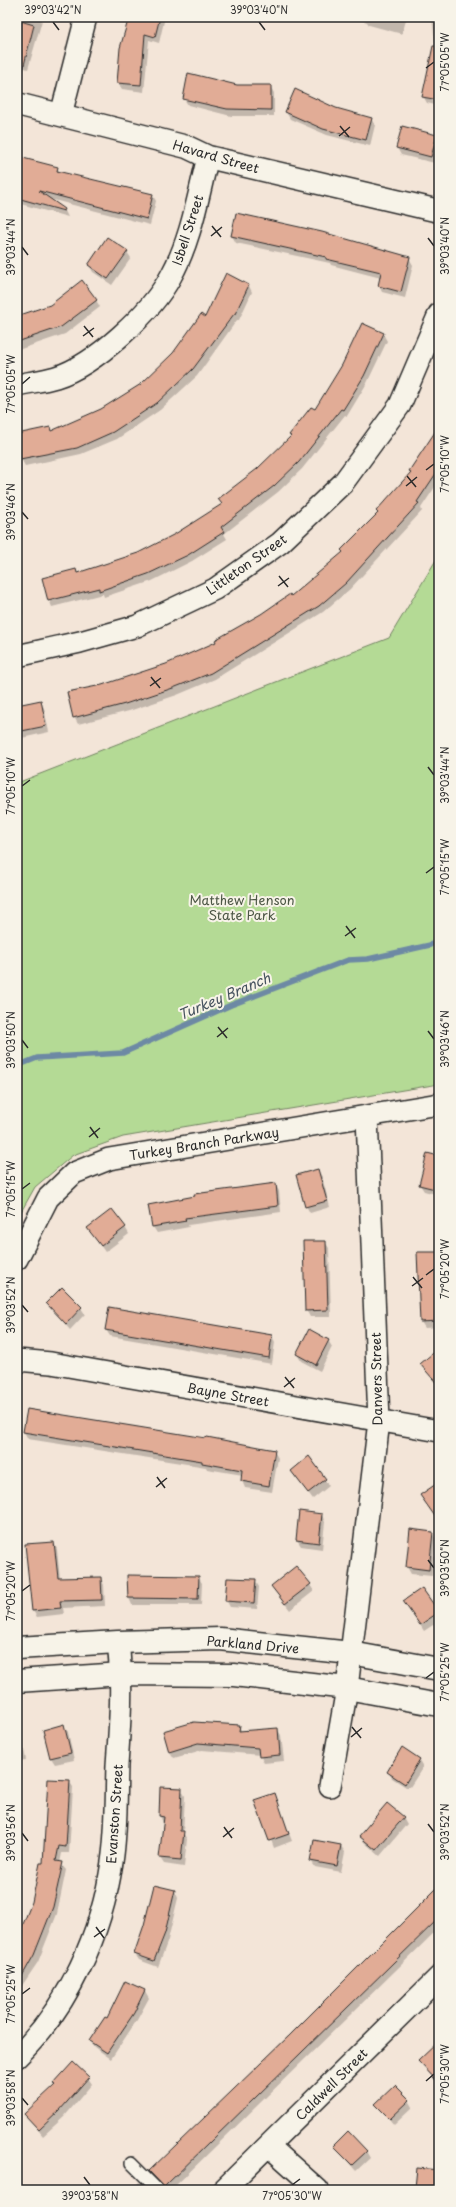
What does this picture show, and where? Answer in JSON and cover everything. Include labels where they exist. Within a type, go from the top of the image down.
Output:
[{"type":"street","points":[[61,115],[86,17]]},
{"type":"street","name":"Havard Street","points":[[17,104],[187,147],[208,157],[439,211]]},
{"type":"street","name":"Isbell Street","points":[[17,385],[57,377],[100,354],[147,311],[171,276],[188,234],[208,157]]},
{"type":"street","name":"Littleton Street","points":[[17,656],[80,642],[137,626],[215,589],[280,543],[343,483],[400,405],[439,314]]},
{"type":"street","name":"Turkey Branch Parkway","points":[[17,1259],[48,1198],[74,1173],[109,1158],[439,1104]]},
{"type":"street","name":"Danvers Street","points":[[330,1786],[347,1688],[379,1421],[367,1116]]},
{"type":"street","name":"Bayne Street","points":[[17,1360],[58,1365],[379,1421],[439,1430]]},
{"type":"street","name":"Parkland Drive","points":[[17,1648],[118,1642],[220,1639],[351,1653],[439,1669]]},
{"type":"street","name":"Evanston Street","points":[[17,2057],[59,2005],[77,1973],[96,1932],[112,1862],[122,1674],[118,1642]]},
{"type":"street","points":[[17,1681],[122,1674],[234,1675],[347,1688],[439,1705]]},
{"type":"street","name":"Caldwell Street","points":[[223,2190],[439,1977]]},
{"type":"street","points":[[269,2146],[318,2190]]},
{"type":"lane","points":[[131,2163],[158,2190]]},
{"type":"green space","name":"Matthew Henson State Park","points":[[439,555],[439,1084],[123,1137],[73,1155],[35,1187],[17,1219],[17,783],[389,638]]},
{"type":"building","points":[[129,17],[160,17],[155,37],[145,34],[141,85],[117,83],[120,48]]},
{"type":"building","points":[[17,20],[34,25],[22,73],[17,73]]},
{"type":"building","points":[[433,46],[439,46],[439,100],[422,97]]},
{"type":"building","points":[[188,73],[237,85],[271,85],[271,110],[227,109],[183,99]]},
{"type":"building","points":[[295,89],[336,108],[372,118],[366,140],[323,129],[285,112]]},
{"type":"building","points":[[402,126],[437,135],[431,157],[396,148]]},
{"type":"building","points":[[23,158],[58,167],[57,171],[153,194],[147,219],[39,191],[65,209],[64,211],[17,198],[17,176]]},
{"type":"building","points":[[236,213],[322,232],[410,257],[401,292],[378,286],[381,272],[326,259],[326,257],[231,236]]},
{"type":"building","points":[[107,237],[128,251],[108,279],[88,265]]},
{"type":"building","points":[[226,273],[249,285],[235,314],[193,369],[157,403],[113,432],[77,448],[20,459],[17,434],[50,427],[51,431],[101,409],[141,384],[173,353],[201,314],[205,317]]},
{"type":"building","points":[[82,280],[97,300],[61,327],[17,342],[17,316],[50,305]]},
{"type":"building","points":[[362,323],[384,333],[364,376],[343,410],[341,409],[299,462],[274,486],[221,527],[224,532],[188,555],[148,574],[99,591],[99,588],[48,601],[42,578],[76,569],[77,573],[138,553],[175,534],[222,504],[218,499],[257,469],[291,436],[289,435],[311,407],[315,409],[342,365]]},
{"type":"building","points":[[439,426],[439,469],[417,502],[419,503],[346,583],[319,606],[211,673],[173,688],[125,704],[73,718],[67,692],[102,685],[166,664],[216,642],[215,640],[261,614],[290,594],[291,596],[343,552],[341,550],[378,513],[376,511],[411,472],[409,471]]},
{"type":"building","points":[[41,700],[46,726],[17,732],[17,705]]},
{"type":"building","points":[[427,1153],[439,1156],[439,1190],[419,1185]]},
{"type":"building","points":[[318,1169],[327,1201],[305,1207],[296,1175]]},
{"type":"building","points":[[276,1183],[278,1206],[185,1218],[186,1221],[152,1227],[148,1205],[195,1196],[194,1194]]},
{"type":"building","points":[[112,1209],[126,1227],[101,1246],[87,1228]]},
{"type":"building","points":[[303,1241],[326,1241],[328,1310],[305,1311]]},
{"type":"building","points":[[417,1252],[439,1252],[439,1321],[420,1322]]},
{"type":"building","points":[[62,1287],[82,1307],[66,1324],[46,1303]]},
{"type":"building","points":[[109,1307],[272,1335],[269,1358],[105,1330]]},
{"type":"building","points":[[309,1329],[329,1340],[316,1365],[296,1354]]},
{"type":"building","points":[[439,1348],[439,1386],[420,1364]]},
{"type":"building","points":[[27,1409],[207,1437],[275,1450],[269,1486],[241,1481],[242,1470],[202,1463],[202,1461],[23,1432]]},
{"type":"building","points":[[309,1456],[326,1479],[308,1493],[291,1471]]},
{"type":"building","points":[[439,1482],[439,1522],[420,1495]]},
{"type":"building","points":[[299,1511],[322,1514],[319,1543],[296,1540]]},
{"type":"building","points":[[410,1529],[433,1532],[429,1570],[406,1567]]},
{"type":"building","points":[[54,1542],[58,1578],[101,1577],[102,1600],[60,1601],[61,1608],[32,1611],[25,1544]]},
{"type":"building","points":[[296,1566],[311,1584],[285,1604],[271,1586]]},
{"type":"building","points":[[127,1575],[199,1576],[198,1599],[128,1598]]},
{"type":"building","points":[[227,1578],[256,1579],[254,1603],[225,1601]]},
{"type":"building","points":[[422,1588],[439,1612],[420,1625],[403,1601]]},
{"type":"building","points":[[194,1722],[240,1725],[239,1731],[278,1728],[280,1755],[259,1757],[258,1748],[198,1743],[169,1752],[163,1731]]},
{"type":"building","points":[[64,1724],[71,1753],[50,1758],[43,1730]]},
{"type":"building","points":[[402,1747],[420,1759],[405,1784],[387,1772]]},
{"type":"building","points":[[48,1779],[70,1780],[66,1847],[59,1846],[56,1861],[63,1862],[53,1907],[34,1955],[17,1985],[17,1939],[32,1902],[40,1863],[43,1863]]},
{"type":"building","points":[[160,1787],[182,1788],[180,1831],[184,1831],[181,1860],[159,1858],[164,1817],[159,1816]]},
{"type":"building","points":[[275,1793],[289,1834],[269,1841],[254,1800]]},
{"type":"building","points":[[387,1803],[404,1817],[376,1850],[359,1836]]},
{"type":"building","points":[[314,1840],[341,1845],[337,1866],[310,1861]]},
{"type":"building","points":[[154,1885],[175,1890],[165,1933],[154,1961],[134,1954],[144,1925]]},
{"type":"building","points":[[439,1886],[439,1918],[164,2187],[149,2171],[290,2035]]},
{"type":"building","points":[[125,1981],[145,1990],[134,2013],[107,2053],[89,2041],[105,2017],[107,2018]]},
{"type":"building","points":[[439,2041],[439,2083],[418,2061]]},
{"type":"building","points":[[73,2062],[89,2077],[60,2110],[39,2130],[24,2114],[55,2085],[53,2084]]},
{"type":"building","points":[[395,2085],[410,2100],[390,2119],[375,2104]]},
{"type":"building","points":[[348,2131],[367,2151],[352,2165],[333,2146]]},
{"type":"building","points":[[417,2168],[439,2170],[439,2190],[415,2188]]},
{"type":"waterway","name":"Turkey Branch","points":[[17,1066],[37,1058],[123,1053],[231,1005],[348,960],[368,959],[430,945],[439,940]]}]
